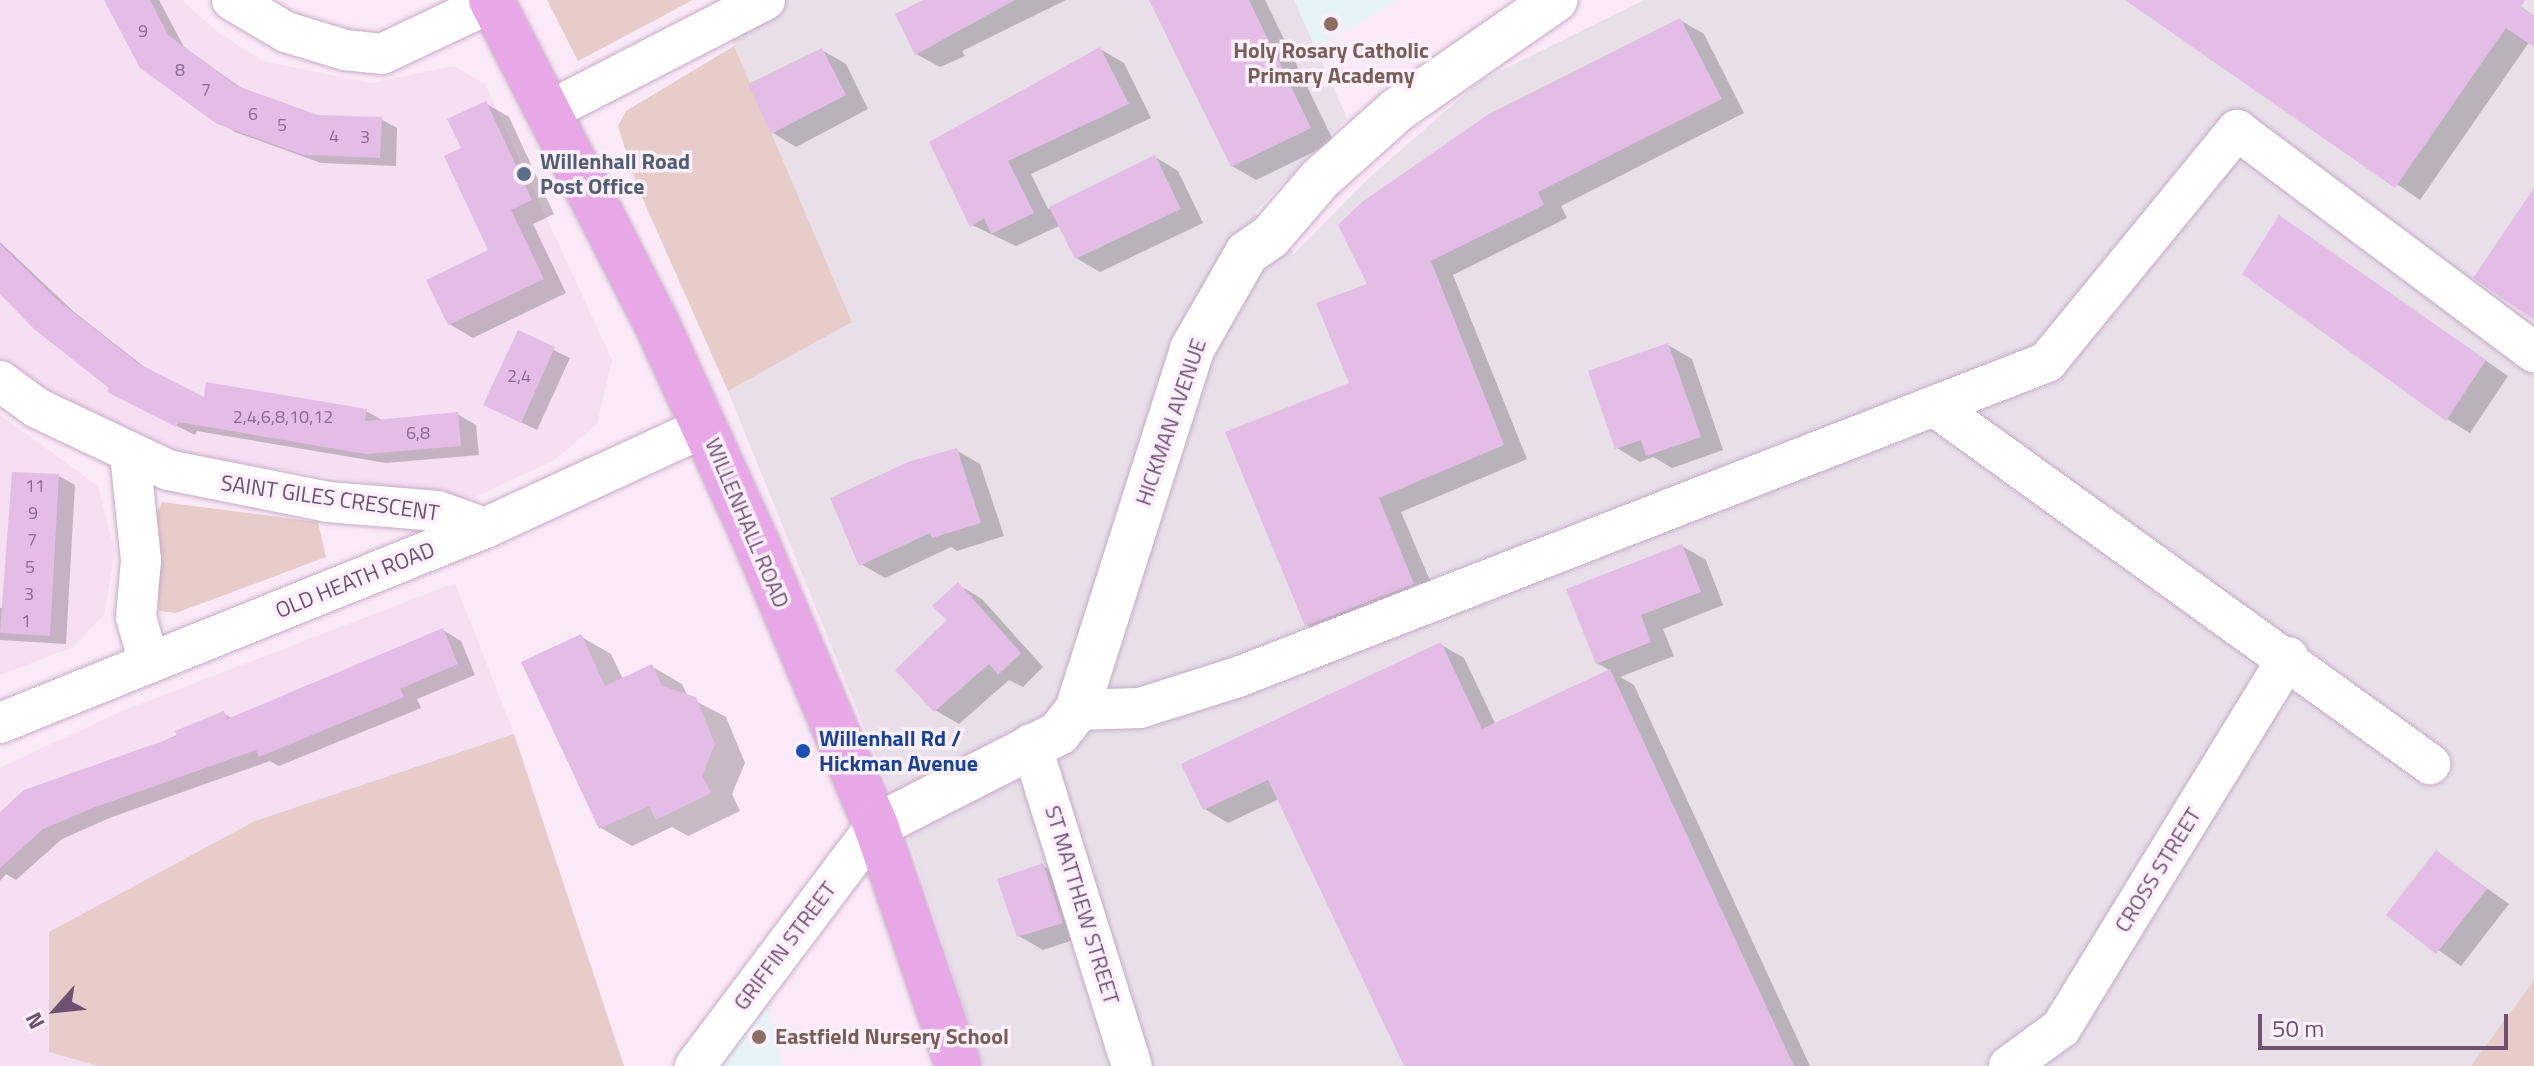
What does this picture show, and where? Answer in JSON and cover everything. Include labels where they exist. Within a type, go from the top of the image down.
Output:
[{"type":"highway","name":"WILLENHALL ROAD","points":[[492,1],[705,427],[876,826],[958,1066]]},
{"type":"street","points":[[232,0],[286,32],[345,50],[382,54],[492,1]]},
{"type":"street","points":[[549,111],[765,0]]},
{"type":"street","name":"HICKMAN AVENUE","points":[[876,826],[1031,744],[1059,733],[1077,710],[1192,349],[1247,253],[1271,236],[1320,179],[1397,110],[1555,0]]},
{"type":"street","points":[[1077,710],[1140,708],[1238,677],[2047,362],[2237,130],[2534,352]]},
{"type":"street","name":"SAINT GILES CRESCENT","points":[[0,381],[37,408],[130,454],[208,481],[328,502],[438,511],[485,528]]},
{"type":"street","points":[[1934,406],[2288,657],[2430,764]]},
{"type":"street","name":"OLD HEATH ROAD","points":[[0,723],[485,528],[705,427]]},
{"type":"street","points":[[130,454],[141,560],[136,617],[149,663]]},
{"type":"street","name":"CROSS STREET","points":[[2009,1066],[2061,1028],[2288,657]]},
{"type":"street","name":"ST MATTHEW STREET","points":[[1031,744],[1132,1066]]},
{"type":"street","name":"GRIFFIN STREET","points":[[695,1066],[876,826]]},
{"type":"shaded area","points":[[0,0],[182,0],[216,31],[262,61],[371,83],[454,66],[485,84],[612,360],[597,424],[553,461],[470,499],[172,452],[36,389],[0,359]]},
{"type":"shaded area","points":[[547,0],[693,0],[578,61]]},
{"type":"shaded area","points":[[714,0],[1294,0],[1347,118],[1255,212],[1295,253],[1370,177],[1480,81],[1644,0],[2534,0],[2534,980],[2472,1066],[983,1066],[907,833],[728,391],[852,322]]},
{"type":"shaded area","name":"Holy Rosary Catholic Primary Academy","points":[[1294,0],[1398,0],[1316,48]]},
{"type":"shaded area","points":[[734,46],[852,322],[728,391],[637,186],[618,126],[626,111]]},
{"type":"shaded area","points":[[0,415],[98,486],[115,552],[104,615],[73,647],[0,675]]},
{"type":"shaded area","points":[[162,502],[318,522],[326,557],[176,613],[159,611],[156,516]]},
{"type":"shaded area","points":[[455,583],[514,734],[255,821],[49,1052],[98,1066],[0,1066],[0,768],[122,711]]},
{"type":"shaded area","points":[[514,734],[624,1066],[98,1066],[49,1052],[49,932],[255,821]]},
{"type":"shaded area","points":[[2534,980],[2534,1066],[2471,1066]]},
{"type":"shaded area","name":"Eastfield Nursery School","points":[[768,1007],[783,1066],[716,1066]]},
{"type":"building","points":[[104,0],[150,0],[168,35],[237,86],[318,115],[382,117],[380,158],[303,155],[217,124],[140,68]]},
{"type":"building","points":[[923,0],[1015,0],[915,55],[895,14]]},
{"type":"building","points":[[1149,0],[1249,0],[1311,128],[1231,167]]},
{"type":"building","points":[[2125,0],[2525,0],[2521,7],[2534,16],[2534,47],[2506,28],[2395,188]]},
{"type":"building","points":[[1680,18],[1722,99],[1538,192],[1544,205],[1431,261],[1504,445],[1379,498],[1414,584],[1305,626],[1225,432],[1349,383],[1316,303],[1367,284],[1338,225],[1362,202],[1489,114]]},
{"type":"building","points":[[1100,47],[1129,104],[1008,161],[1034,213],[991,234],[984,218],[970,227],[929,142]]},
{"type":"building","points":[[822,48],[846,95],[771,134],[748,84]]},
{"type":"building","points":[[486,101],[532,200],[511,210],[544,279],[448,325],[426,280],[488,250],[444,156],[461,148],[447,119]]},
{"type":"building","points":[[1155,155],[1181,209],[1075,259],[1049,207]]},
{"type":"building","points":[[2534,188],[2534,320],[2473,278]]},
{"type":"building","points":[[2279,215],[2486,360],[2446,421],[2242,274]]},
{"type":"building","points":[[0,244],[56,299],[139,364],[204,397],[206,382],[367,409],[365,421],[458,412],[461,446],[366,454],[178,422],[176,427],[107,392],[109,388],[34,329],[0,294]]},
{"type":"building","points":[[518,330],[555,347],[521,423],[483,405]]},
{"type":"building","points":[[1668,343],[1701,437],[1646,456],[1641,440],[1615,449],[1588,371]]},
{"type":"building","points":[[957,448],[981,523],[932,538],[930,533],[859,566],[830,498],[908,462]]},
{"type":"building","points":[[12,472],[59,474],[50,636],[0,633]]},
{"type":"building","points":[[1682,544],[1701,592],[1641,615],[1651,642],[1596,664],[1566,589]]},
{"type":"building","points":[[958,582],[1021,653],[998,675],[989,664],[934,712],[895,670],[947,620],[932,606]]},
{"type":"building","points":[[443,628],[458,664],[400,689],[404,697],[259,757],[256,750],[43,829],[0,868],[0,812],[24,790],[177,736],[175,731],[224,711],[227,719]]},
{"type":"building","points":[[581,634],[605,686],[652,664],[662,686],[696,697],[715,744],[702,776],[711,793],[656,820],[649,806],[599,829],[521,662]]},
{"type":"building","points":[[1441,642],[1482,729],[1610,669],[1794,1066],[1404,1066],[1268,780],[1203,810],[1181,764]]},
{"type":"building","points":[[2436,850],[2487,889],[2436,954],[2386,915]]},
{"type":"building","points":[[1043,863],[1063,923],[1017,937],[997,879]]},
{"type":"place","name":"Holy Rosary Catholic Primary Academy","points":[[1331,24]]},
{"type":"place","name":"Willenhall Road Post Office","points":[[524,174]]},
{"type":"place","name":"Willenhall Rd / Hickman Avenue","points":[[803,751]]},
{"type":"place","name":"Eastfield Nursery School","points":[[759,1037]]}]
